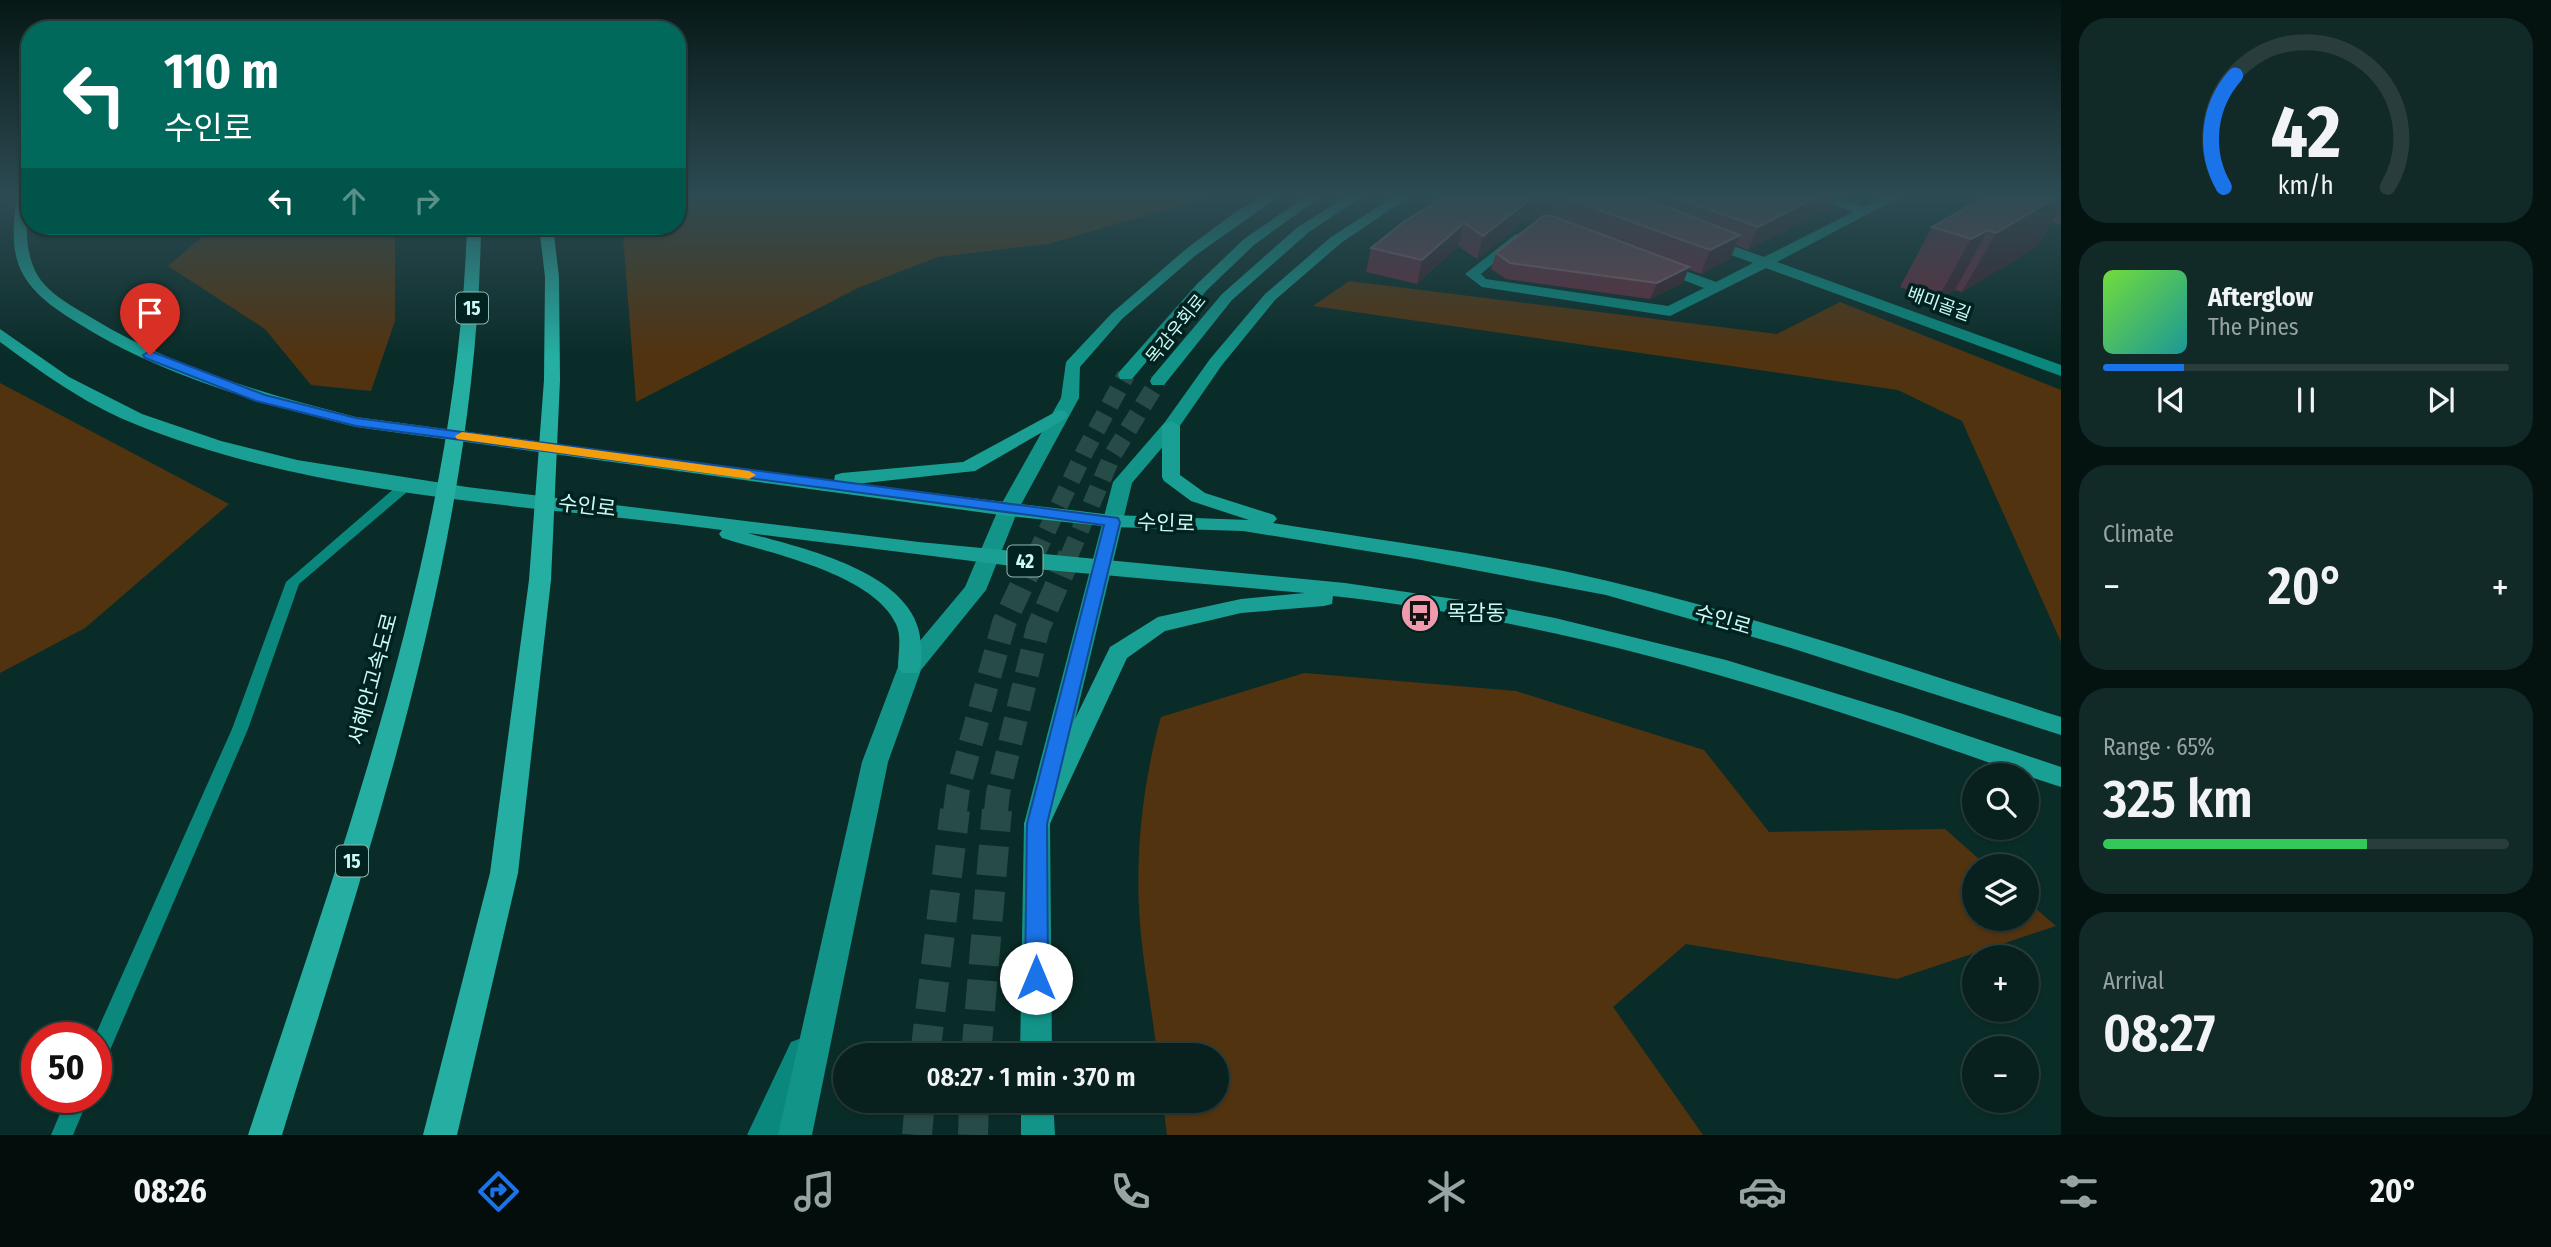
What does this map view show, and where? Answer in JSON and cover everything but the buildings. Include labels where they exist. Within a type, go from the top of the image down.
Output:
[{"type":"highway","name":"서해안고속도로","points":[[265,1135],[349,872],[428,584],[465,390],[475,283],[474,250]]},
{"type":"highway","points":[[440,1135],[504,873],[540,580],[552,380],[552,277],[549,250]]},
{"type":"main road","name":"수인로","points":[[23,250],[31,275],[52,299],[102,332],[173,366],[261,398],[356,422],[1008,510],[1112,522],[1243,525],[1326,538],[1606,588],[1799,642],[2061,726]]},
{"type":"main road","points":[[795,1135],[874,762],[910,667],[975,590],[1008,510],[1070,398],[1072,366],[1117,316],[1194,250]]},
{"type":"main road","name":"목감우회로","points":[[1126,375],[1202,287],[1241,250]]},
{"type":"main road","name":"목감우회로","points":[[1158,381],[1227,297],[1280,250]]},
{"type":"main road","points":[[1036,1043],[1037,824],[1123,482],[1171,426],[1216,362],[1270,297],[1324,250]]},
{"type":"main road","name":"수인로","points":[[0,334],[28,360],[105,406],[195,441],[302,466],[409,483],[989,557],[1382,595],[1567,628],[1720,665],[1911,724],[2061,777]]},
{"type":"main road","points":[[798,482],[968,467],[1059,415]]},
{"type":"main road","points":[[1171,426],[1171,477],[1179,483],[1199,497],[1326,538]]},
{"type":"main road","points":[[670,516],[837,567],[881,592],[907,624],[910,667]]},
{"type":"main road","points":[[1037,824],[1118,653],[1158,625],[1241,606],[1382,595]]},
{"type":"main road","points":[[1037,1113],[1038,1135]]},
{"type":"street","points":[[1502,250],[1472,274],[1482,283],[1670,311],[1786,250]]},
{"type":"street","name":"배미골길","points":[[1731,250],[2061,371]]},
{"type":"street","points":[[1640,259],[1718,288]]},
{"type":"street","points":[[764,1135],[820,1016]]},
{"type":"lane","points":[[111,1022],[240,729],[293,582],[409,483]]},
{"type":"lane","points":[[62,1135],[71,1113]]},
{"type":"shaded area","points":[[187,250],[395,250],[395,321],[371,391],[311,385],[265,329],[168,266]]},
{"type":"shaded area","points":[[624,250],[998,250],[938,257],[860,287],[636,402]]},
{"type":"shaded area","points":[[1349,281],[1777,334],[1840,302],[2061,390],[2061,642],[1962,421],[1898,390],[1313,306]]},
{"type":"shaded area","points":[[0,383],[229,504],[85,628],[0,673]]},
{"type":"shaded area","points":[[1304,673],[1516,691],[1704,750],[1769,832],[1945,829],[1973,854],[1962,854],[1962,931],[2039,931],[2039,911],[2056,926],[1999,945],[1962,945],[1962,957],[1897,979],[1686,944],[1613,1007],[1703,1135],[1167,1135],[1164,1113],[1229,1113],[1229,1043],[1155,1043],[1142,944],[1138,883],[1142,811],[1161,717]]},
{"type":"tunnel","points":[[1035,556],[1085,451],[1126,375]]},
{"type":"tunnel","points":[[1069,556],[1112,456],[1158,381]]},
{"type":"tunnel","points":[[955,811],[958,789],[1004,623],[1036,555]]},
{"type":"tunnel","points":[[996,811],[1038,628],[1070,555]]},
{"type":"tunnel","points":[[926,1043],[955,810]]},
{"type":"tunnel","points":[[977,1043],[997,810]]},
{"type":"tunnel","points":[[917,1135],[919,1113]]},
{"type":"tunnel","points":[[973,1135],[974,1113]]},
{"type":"slow traffic","points":[[462,436],[749,475]]},
{"type":"place","name":"목감동","points":[[1420,613]]},
{"type":"route","points":[[150,355],[261,398],[356,422],[1112,522],[1037,824],[1036,978]]}]
